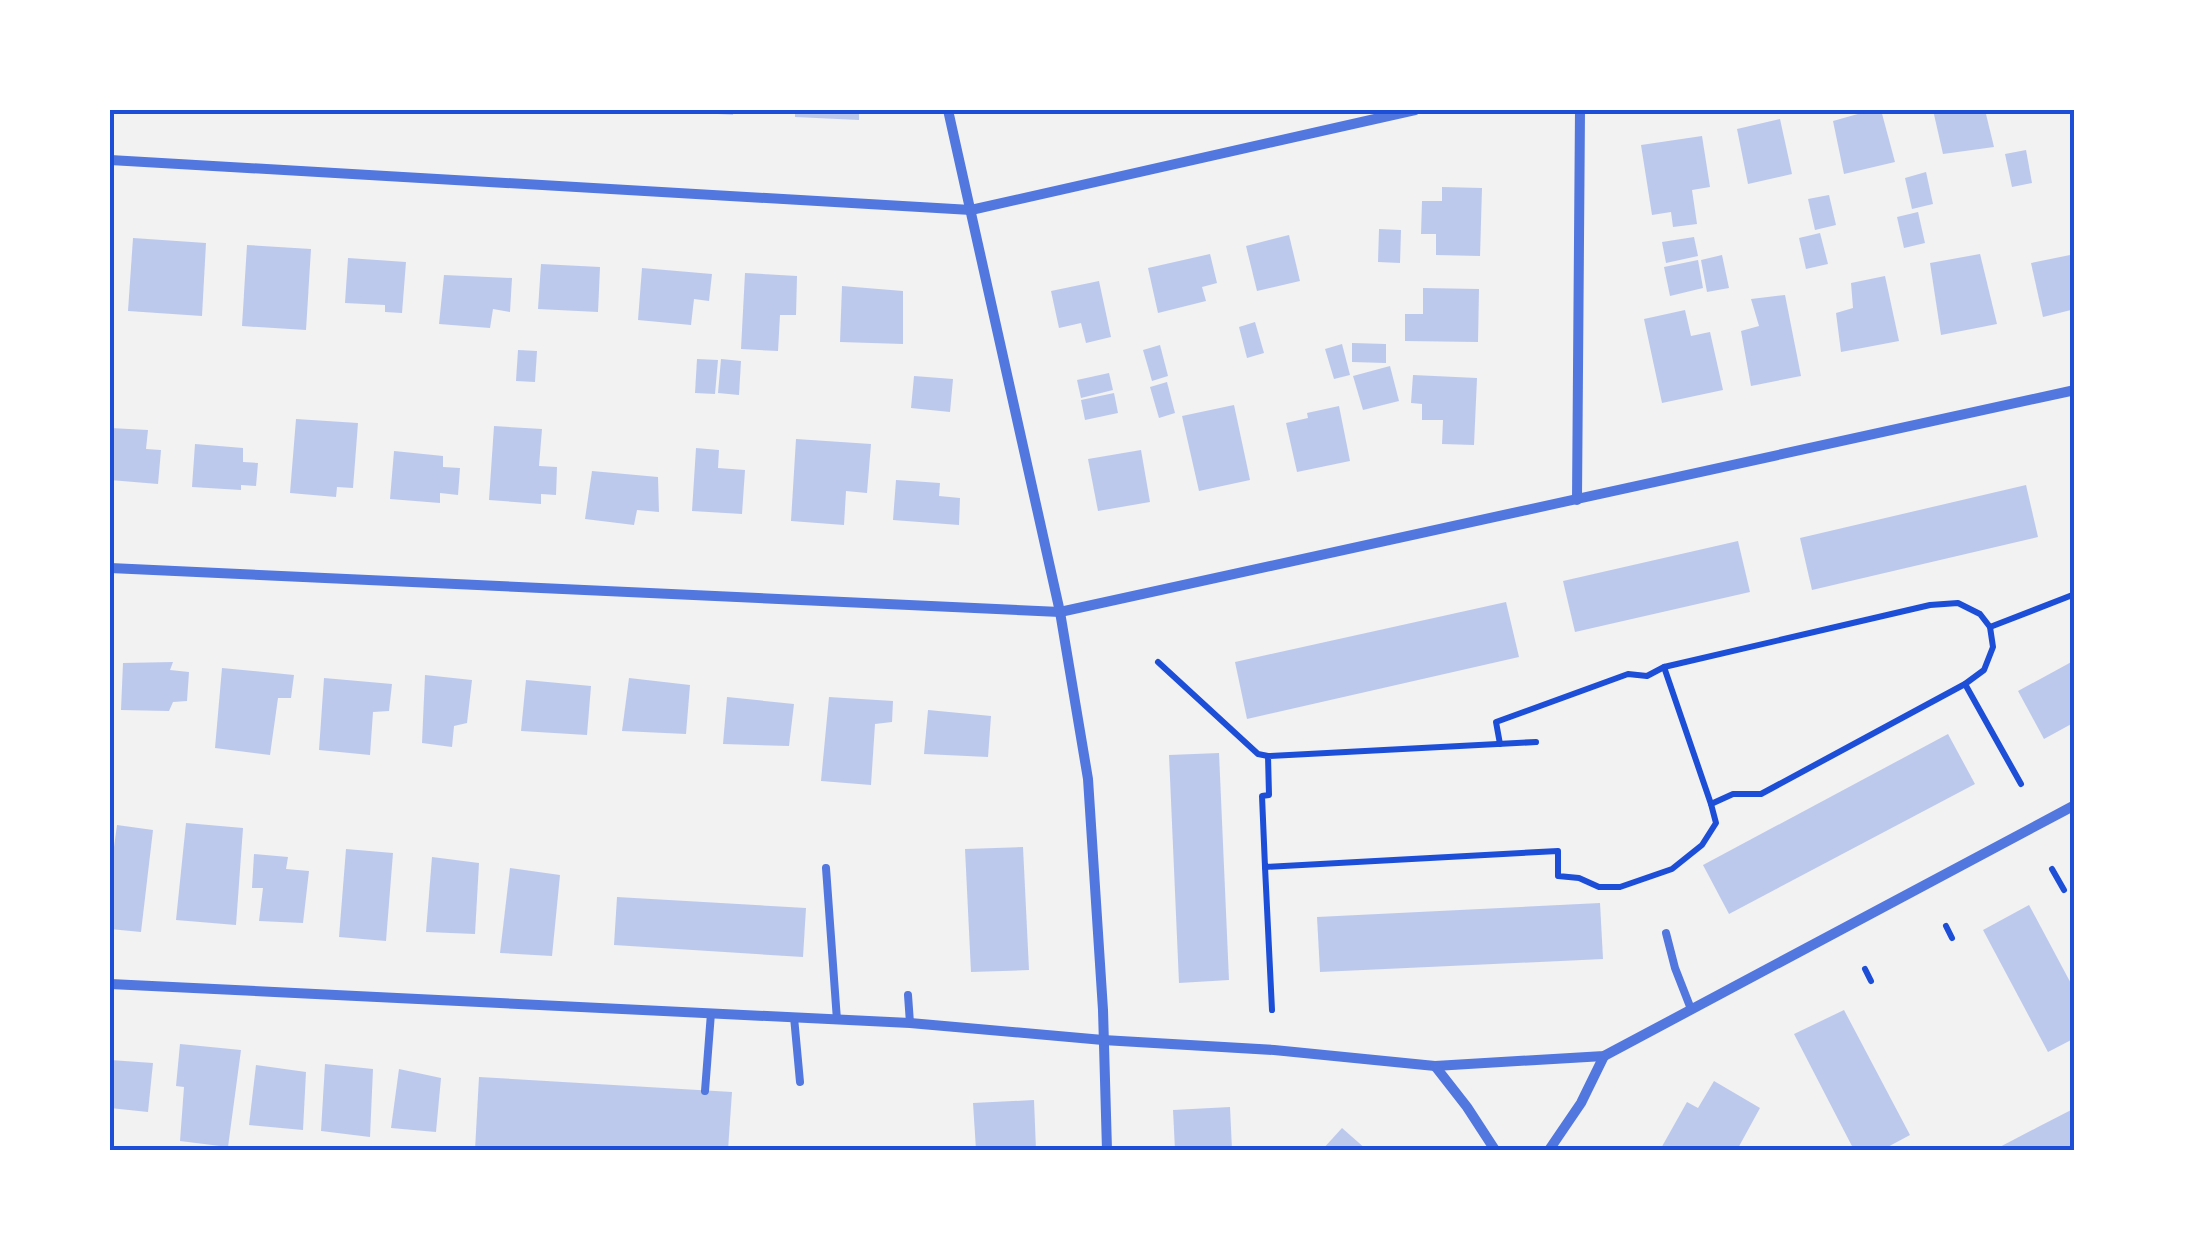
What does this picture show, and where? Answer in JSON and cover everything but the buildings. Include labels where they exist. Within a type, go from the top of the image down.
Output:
[{"type":"street","points":[[948,110],[1060,612],[1088,779],[1107,1150]]},
{"type":"street","points":[[110,160],[972,210],[1415,110]]},
{"type":"street","points":[[1577,500],[1580,110]]},
{"type":"street","points":[[110,568],[1060,612],[2075,390]]},
{"type":"street","points":[[110,984],[910,1023],[1435,1066],[1604,1056],[2075,805]]},
{"type":"street","points":[[1549,1150],[1581,1103],[1604,1056]]},
{"type":"street","points":[[1435,1066],[1495,1150]]},
{"type":"lane","points":[[826,868],[837,1020]]},
{"type":"lane","points":[[1666,933],[1691,1009]]},
{"type":"lane","points":[[908,995],[910,1023]]},
{"type":"lane","points":[[705,1091],[711,1013]]},
{"type":"lane","points":[[794,1017],[800,1082]]},
{"type":"path","points":[[1990,627],[2075,594]]},
{"type":"path","points":[[1500,744],[1496,722],[1628,674],[1647,676],[1664,666],[1930,604],[1958,603],[1980,614],[1990,627],[1993,647],[1984,670],[1966,684],[1761,794],[1733,794],[1712,804]]},
{"type":"path","points":[[1158,662],[1258,754],[1536,742]]},
{"type":"path","points":[[1265,866],[1558,851],[1558,876],[1579,878],[1599,887],[1620,887],[1672,869],[1702,845],[1716,823],[1664,666]]},
{"type":"path","points":[[1966,684],[2022,784]]},
{"type":"path","points":[[1268,756],[1269,795],[1262,796],[1272,1010]]},
{"type":"path","points":[[2052,869],[2064,890]]},
{"type":"path","points":[[1946,926],[1952,938]]},
{"type":"path","points":[[1865,968],[1871,981]]}]
